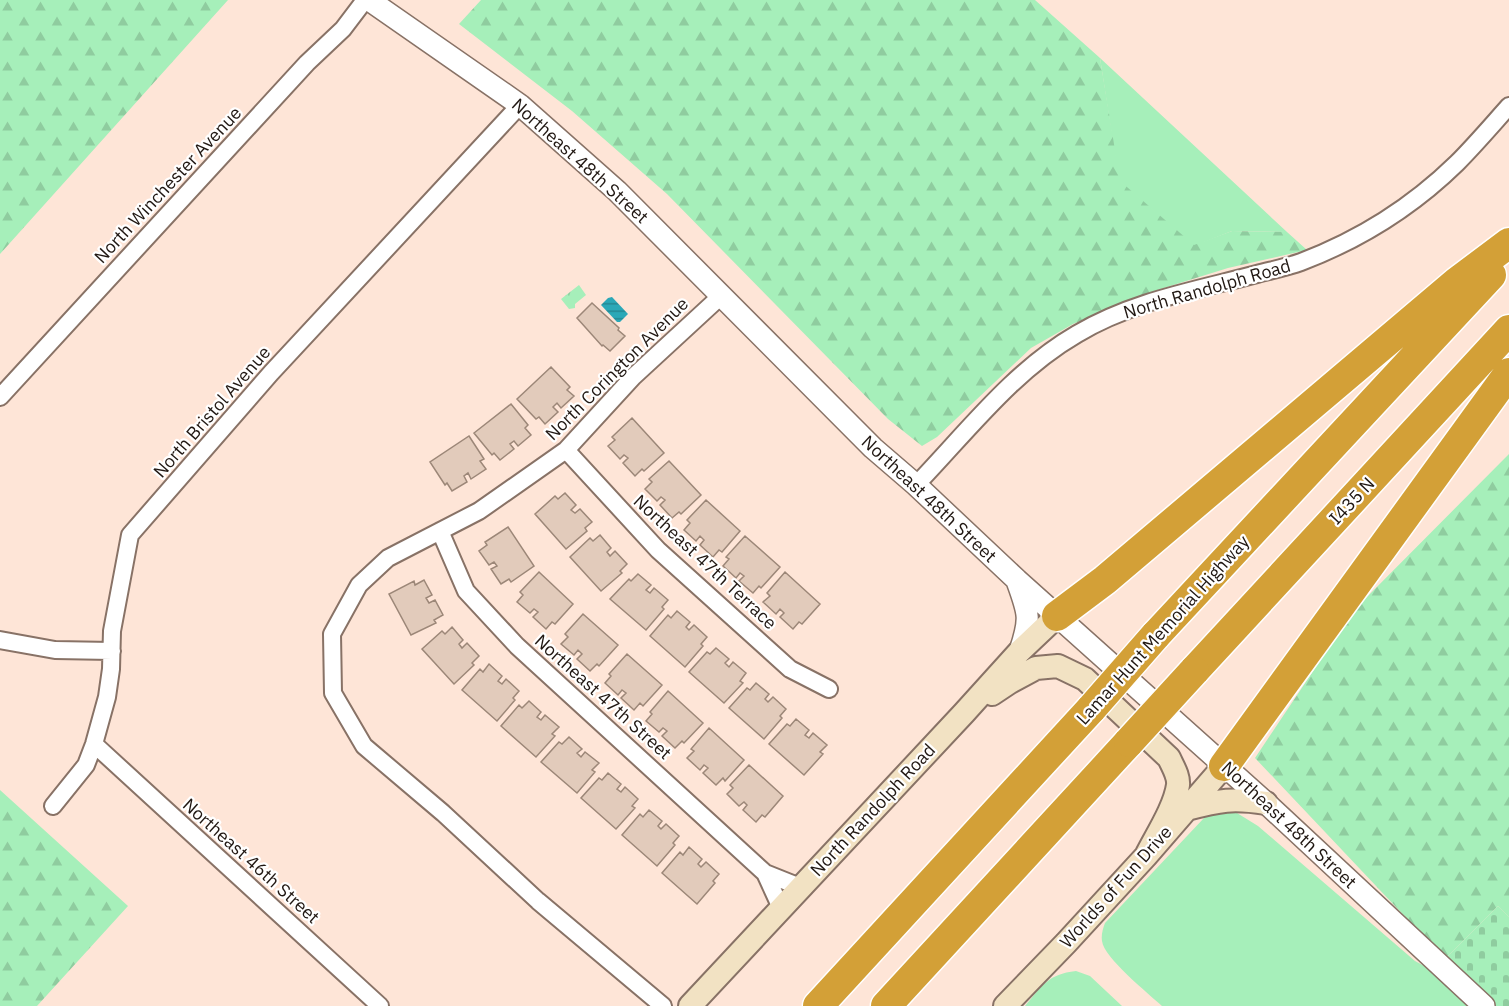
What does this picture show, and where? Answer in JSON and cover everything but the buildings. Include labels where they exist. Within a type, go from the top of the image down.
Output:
[{"type":"highway","points":[[1057,616],[1105,580],[1457,282],[1509,243]]},
{"type":"highway","name":"Lamar Hunt Memorial Highway","points":[[818,1006],[1092,708],[1155,636],[1509,255]]},
{"type":"highway","name":"I435 N","points":[[886,1006],[1509,330]]},
{"type":"highway","points":[[1224,766],[1509,373]]},
{"type":"main road","name":"North Randolph Road","points":[[690,1006],[1020,651],[1057,616]]},
{"type":"main road","points":[[964,713],[1010,682],[1036,668],[1058,666],[1085,679],[1169,758],[1176,772],[1179,784],[1172,804],[1146,856]]},
{"type":"main road","name":"Worlds of Fun Drive","points":[[1005,1006],[1146,856],[1224,766]]},
{"type":"main road","points":[[1187,809],[1213,801],[1238,799],[1266,803]]},
{"type":"street","name":"Northeast 48th Street","points":[[367,0],[520,105],[617,191],[873,448],[1266,803],[1484,1006]]},
{"type":"street","name":"North Winchester Avenue","points":[[0,397],[307,63],[344,29],[367,0]]},
{"type":"street","name":"North Bristol Avenue","points":[[53,806],[86,765],[94,744],[106,698],[112,631],[130,535],[271,373],[520,105]]},
{"type":"street","name":"North Randolph Road","points":[[916,485],[1020,374],[1070,338],[1110,317],[1144,304],[1299,262],[1357,236],[1410,203],[1434,183],[1458,162],[1509,106]]},
{"type":"street","name":"North Corington Avenue","points":[[663,1006],[538,900],[443,813],[364,746],[333,693],[332,634],[358,585],[388,558],[479,512],[566,450],[633,377],[722,295]]},
{"type":"street","name":"Northeast 47th Terrace","points":[[566,450],[667,558],[790,669],[829,689]]},
{"type":"street","name":"Northeast 47th Street","points":[[440,531],[466,591],[517,646],[765,873],[800,887]]},
{"type":"street","points":[[1017,580],[1026,606],[1029,626],[1020,651]]},
{"type":"street","points":[[0,640],[55,650],[112,651]]},
{"type":"street","name":"Northeast 46th Street","points":[[94,744],[380,1006]]},
{"type":"street","name":"Northeast 47th Street","points":[[765,873],[781,908]]},
{"type":"green space","points":[[0,0],[228,0],[0,254]]},
{"type":"green space","points":[[481,0],[1035,0],[1100,58],[1120,181],[1194,245],[1232,231],[1287,232],[1307,250],[1228,268],[1151,292],[1073,324],[1031,348],[937,437],[922,446],[888,419],[667,194],[572,111],[459,24]]},
{"type":"green space","points":[[1100,58],[1287,232],[1232,231],[1194,246],[1119,181]]},
{"type":"green space","points":[[579,285],[586,295],[575,304],[575,308],[569,309],[561,299]]},
{"type":"green space","points":[[1509,454],[1509,917],[1498,906],[1445,959],[1255,758],[1354,610]]},
{"type":"green space","points":[[0,790],[128,906],[37,1006],[0,1006]]},
{"type":"green space","points":[[1219,809],[1237,813],[1258,826],[1415,961],[1430,969],[1468,1006],[1162,1006],[1110,957],[1102,941],[1105,923],[1204,818]]},
{"type":"green space","points":[[1498,906],[1509,917],[1509,1006],[1496,1006],[1445,959]]},
{"type":"green space","points":[[1076,971],[1090,976],[1122,1006],[1025,1006],[1046,982],[1059,975]]},
{"type":"water","points":[[612,297],[628,314],[620,322],[617,322],[601,305]]}]
